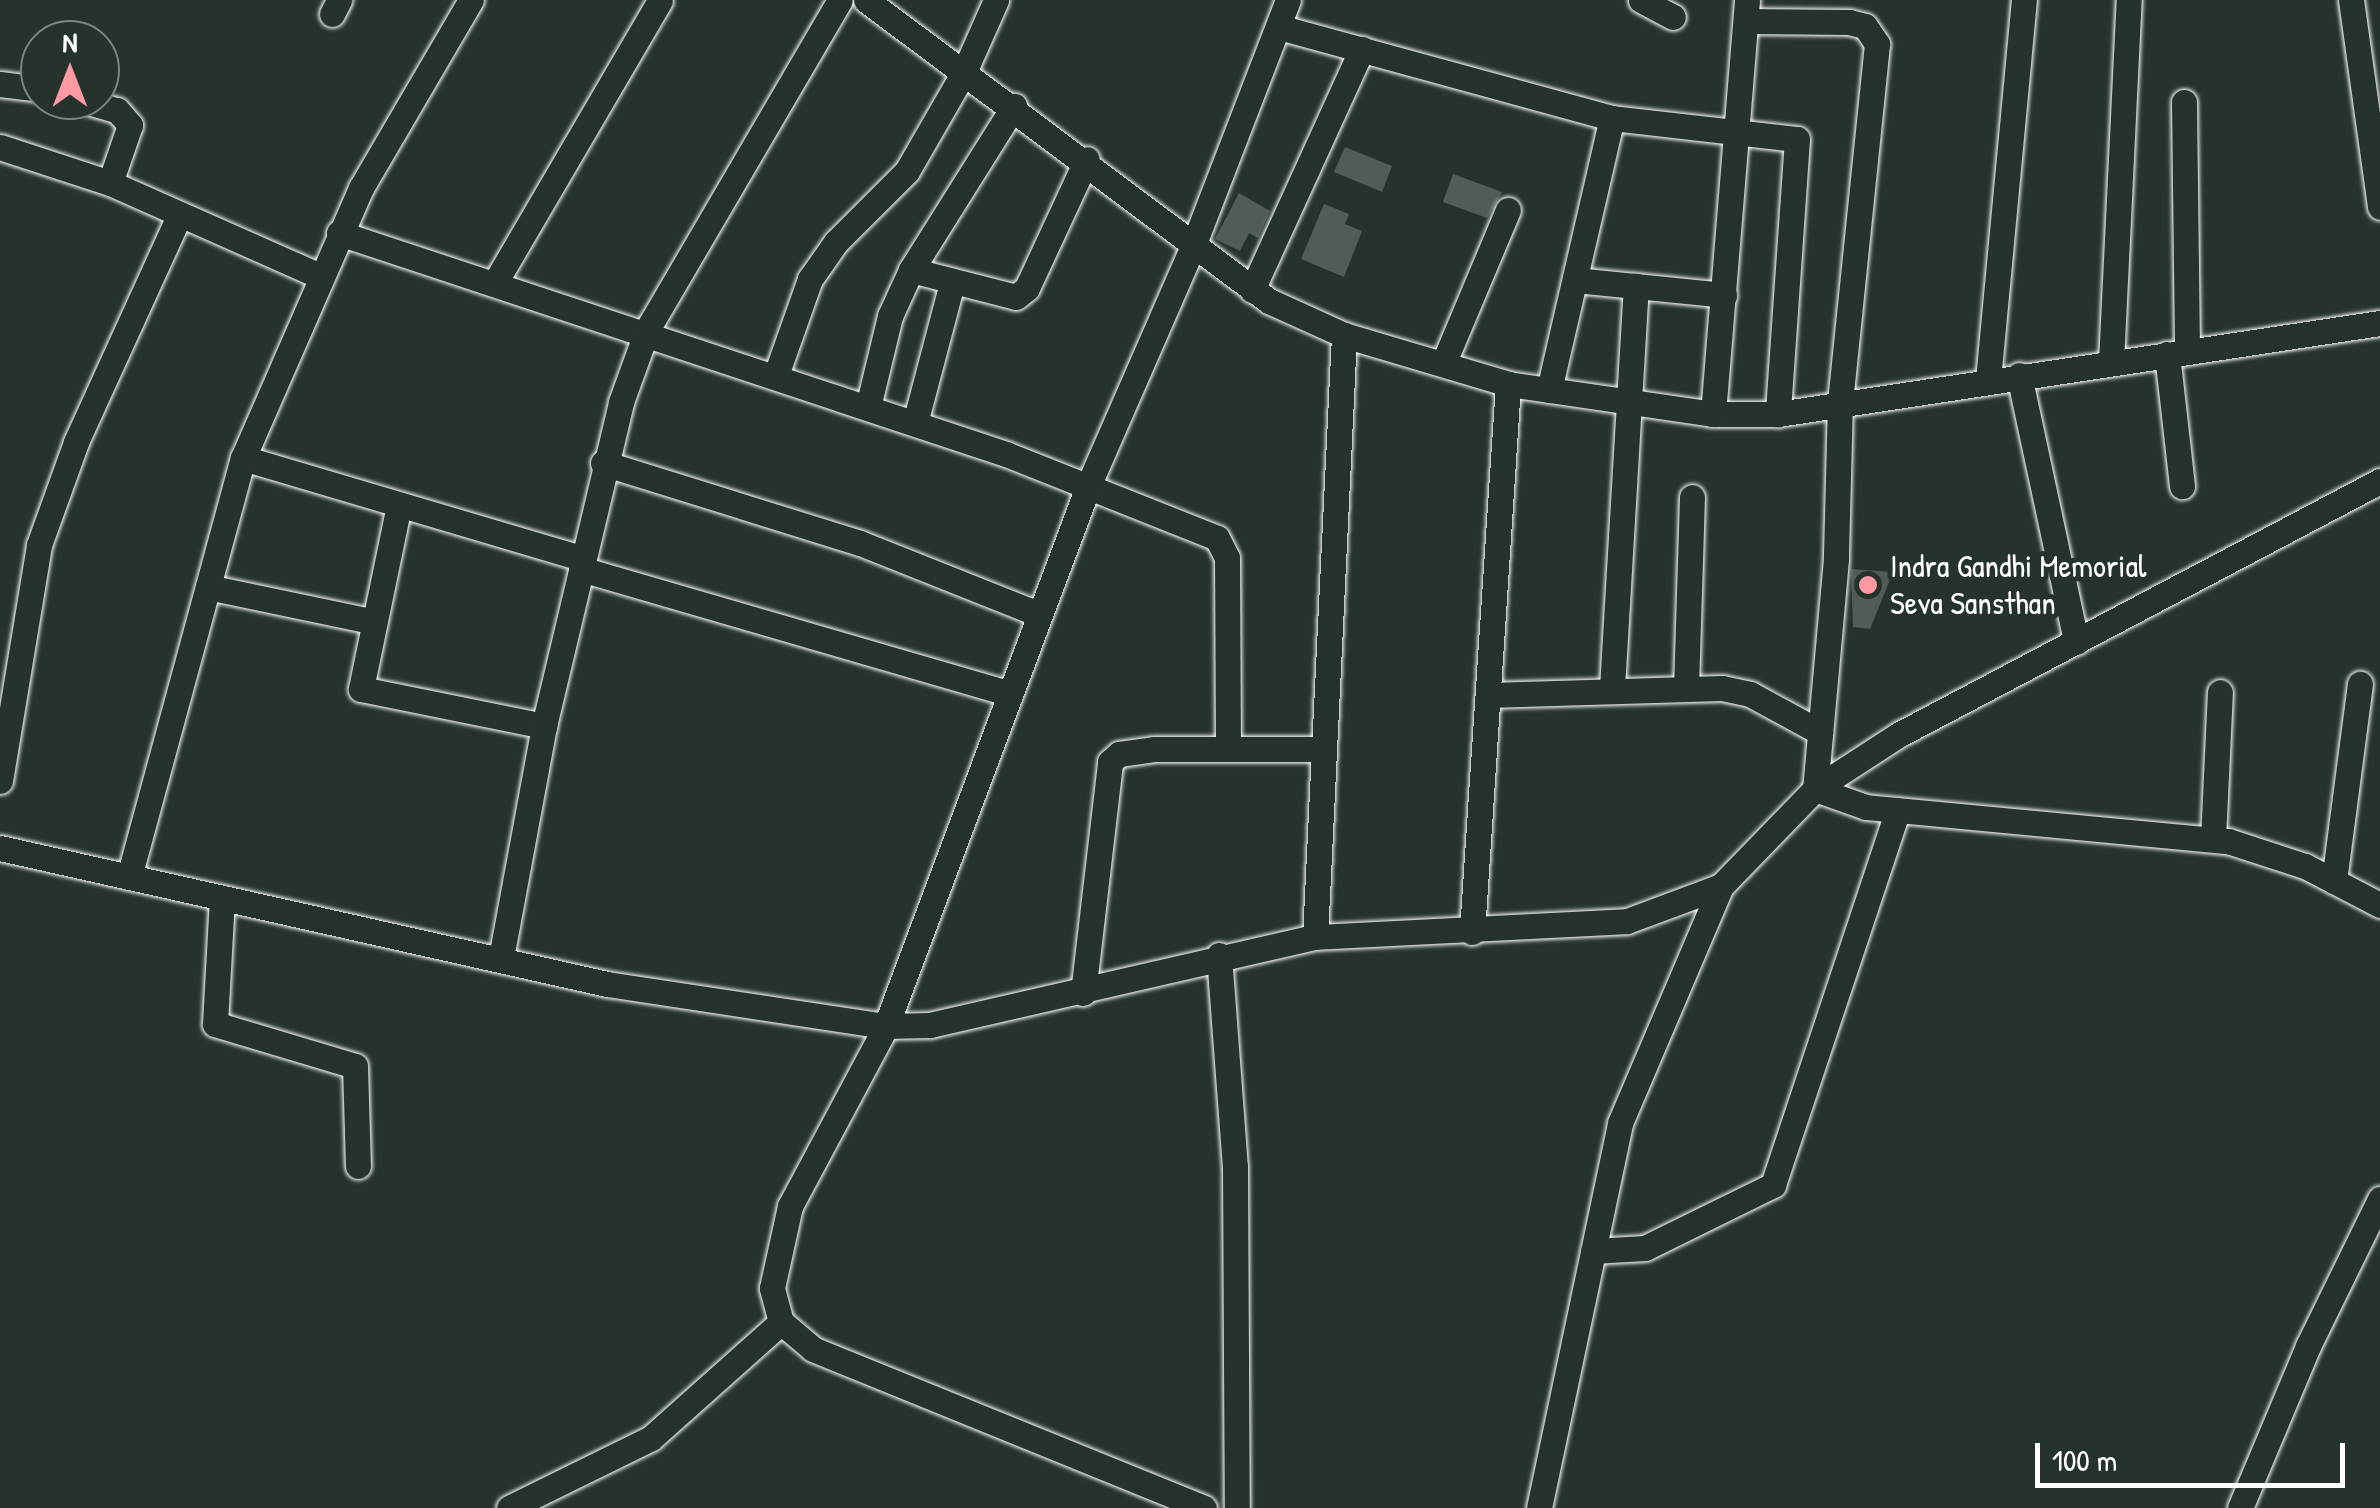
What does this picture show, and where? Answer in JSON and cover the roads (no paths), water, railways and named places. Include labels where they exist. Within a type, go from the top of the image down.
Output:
[{"type":"street","points":[[129,877],[243,458],[339,233],[471,0]]},
{"type":"street","points":[[496,281],[660,0]]},
{"type":"street","points":[[501,958],[544,726],[603,463],[647,330],[840,0]]},
{"type":"street","points":[[866,0],[1087,159],[1252,290],[1344,335],[1508,384],[1713,414],[1778,414],[1840,400],[2380,324]]},
{"type":"street","points":[[776,375],[810,279],[836,242],[907,171],[965,70],[996,0]]},
{"type":"street","points":[[1204,1508],[813,1349],[781,1322],[772,1288],[790,1206],[886,1026],[1088,484],[1193,246],[1288,0]]},
{"type":"street","points":[[1641,0],[1673,17]]},
{"type":"street","points":[[1988,380],[2024,0]]},
{"type":"street","points":[[2111,362],[2129,0]]},
{"type":"street","points":[[2351,0],[2380,207]]},
{"type":"street","points":[[1713,414],[1747,10],[1849,22],[1872,32],[1877,44],[1840,400],[1836,559],[1814,789]]},
{"type":"street","points":[[1279,28],[1612,118],[1786,132],[1800,147],[1778,414]]},
{"type":"street","points":[[1252,290],[1362,50]]},
{"type":"street","points":[[2182,486],[2177,353],[2184,102]]},
{"type":"street","points":[[868,407],[890,316],[911,270],[1014,106]]},
{"type":"street","points":[[110,184],[130,125],[120,113]]},
{"type":"street","points":[[1549,390],[1612,118]]},
{"type":"street","points":[[0,147],[110,184],[320,276]]},
{"type":"street","points":[[911,270],[1000,298],[1016,298],[1027,288],[1087,159]]},
{"type":"street","points":[[1444,362],[1508,210]]},
{"type":"street","points":[[0,780],[39,544],[76,442],[179,216]]},
{"type":"street","points":[[339,233],[647,330],[915,423],[1088,484],[1223,544],[1228,749]]},
{"type":"street","points":[[1575,280],[1724,295]]},
{"type":"street","points":[[915,423],[952,283]]},
{"type":"street","points":[[1612,688],[1636,286]]},
{"type":"street","points":[[1315,936],[1344,335]]},
{"type":"street","points":[[2019,376],[2076,642]]},
{"type":"street","points":[[1472,932],[1508,384]]},
{"type":"street","points":[[243,458],[1009,693]]},
{"type":"street","points":[[603,463],[860,544],[1038,614]]},
{"type":"street","points":[[1539,1508],[1620,1123],[1721,886],[1814,789],[1898,735],[2380,482]]},
{"type":"street","points":[[1686,688],[1692,497]]},
{"type":"street","points":[[399,505],[370,622],[361,689],[369,696],[544,726]]},
{"type":"street","points":[[208,587],[370,622]]},
{"type":"street","points":[[2334,881],[2360,684]]},
{"type":"street","points":[[1488,695],[1612,688],[1686,688],[1750,694],[1820,732]]},
{"type":"street","points":[[2213,839],[2220,692]]},
{"type":"street","points":[[1083,992],[1110,762],[1119,754],[1154,749],[1324,749]]},
{"type":"street","points":[[1814,789],[1847,803],[1898,810],[2213,839],[2334,881],[2380,905]]},
{"type":"street","points":[[1593,1251],[1645,1248],[1773,1184],[1898,810]]},
{"type":"street","points":[[0,848],[607,984],[886,1026],[930,1025],[1083,992],[1218,955],[1315,936],[1414,928],[1472,932],[1627,921],[1721,886]]},
{"type":"street","points":[[222,898],[215,1024],[355,1066],[358,1166]]},
{"type":"street","points":[[1218,955],[1235,1167],[1236,1508]]},
{"type":"street","points":[[2240,1508],[2308,1346],[2380,1200]]},
{"type":"street","points":[[509,1508],[651,1438],[781,1322]]},
{"type":"place","name":"Indra Gandhi Memorial Seva Sansthan","points":[[1868,585]]}]
